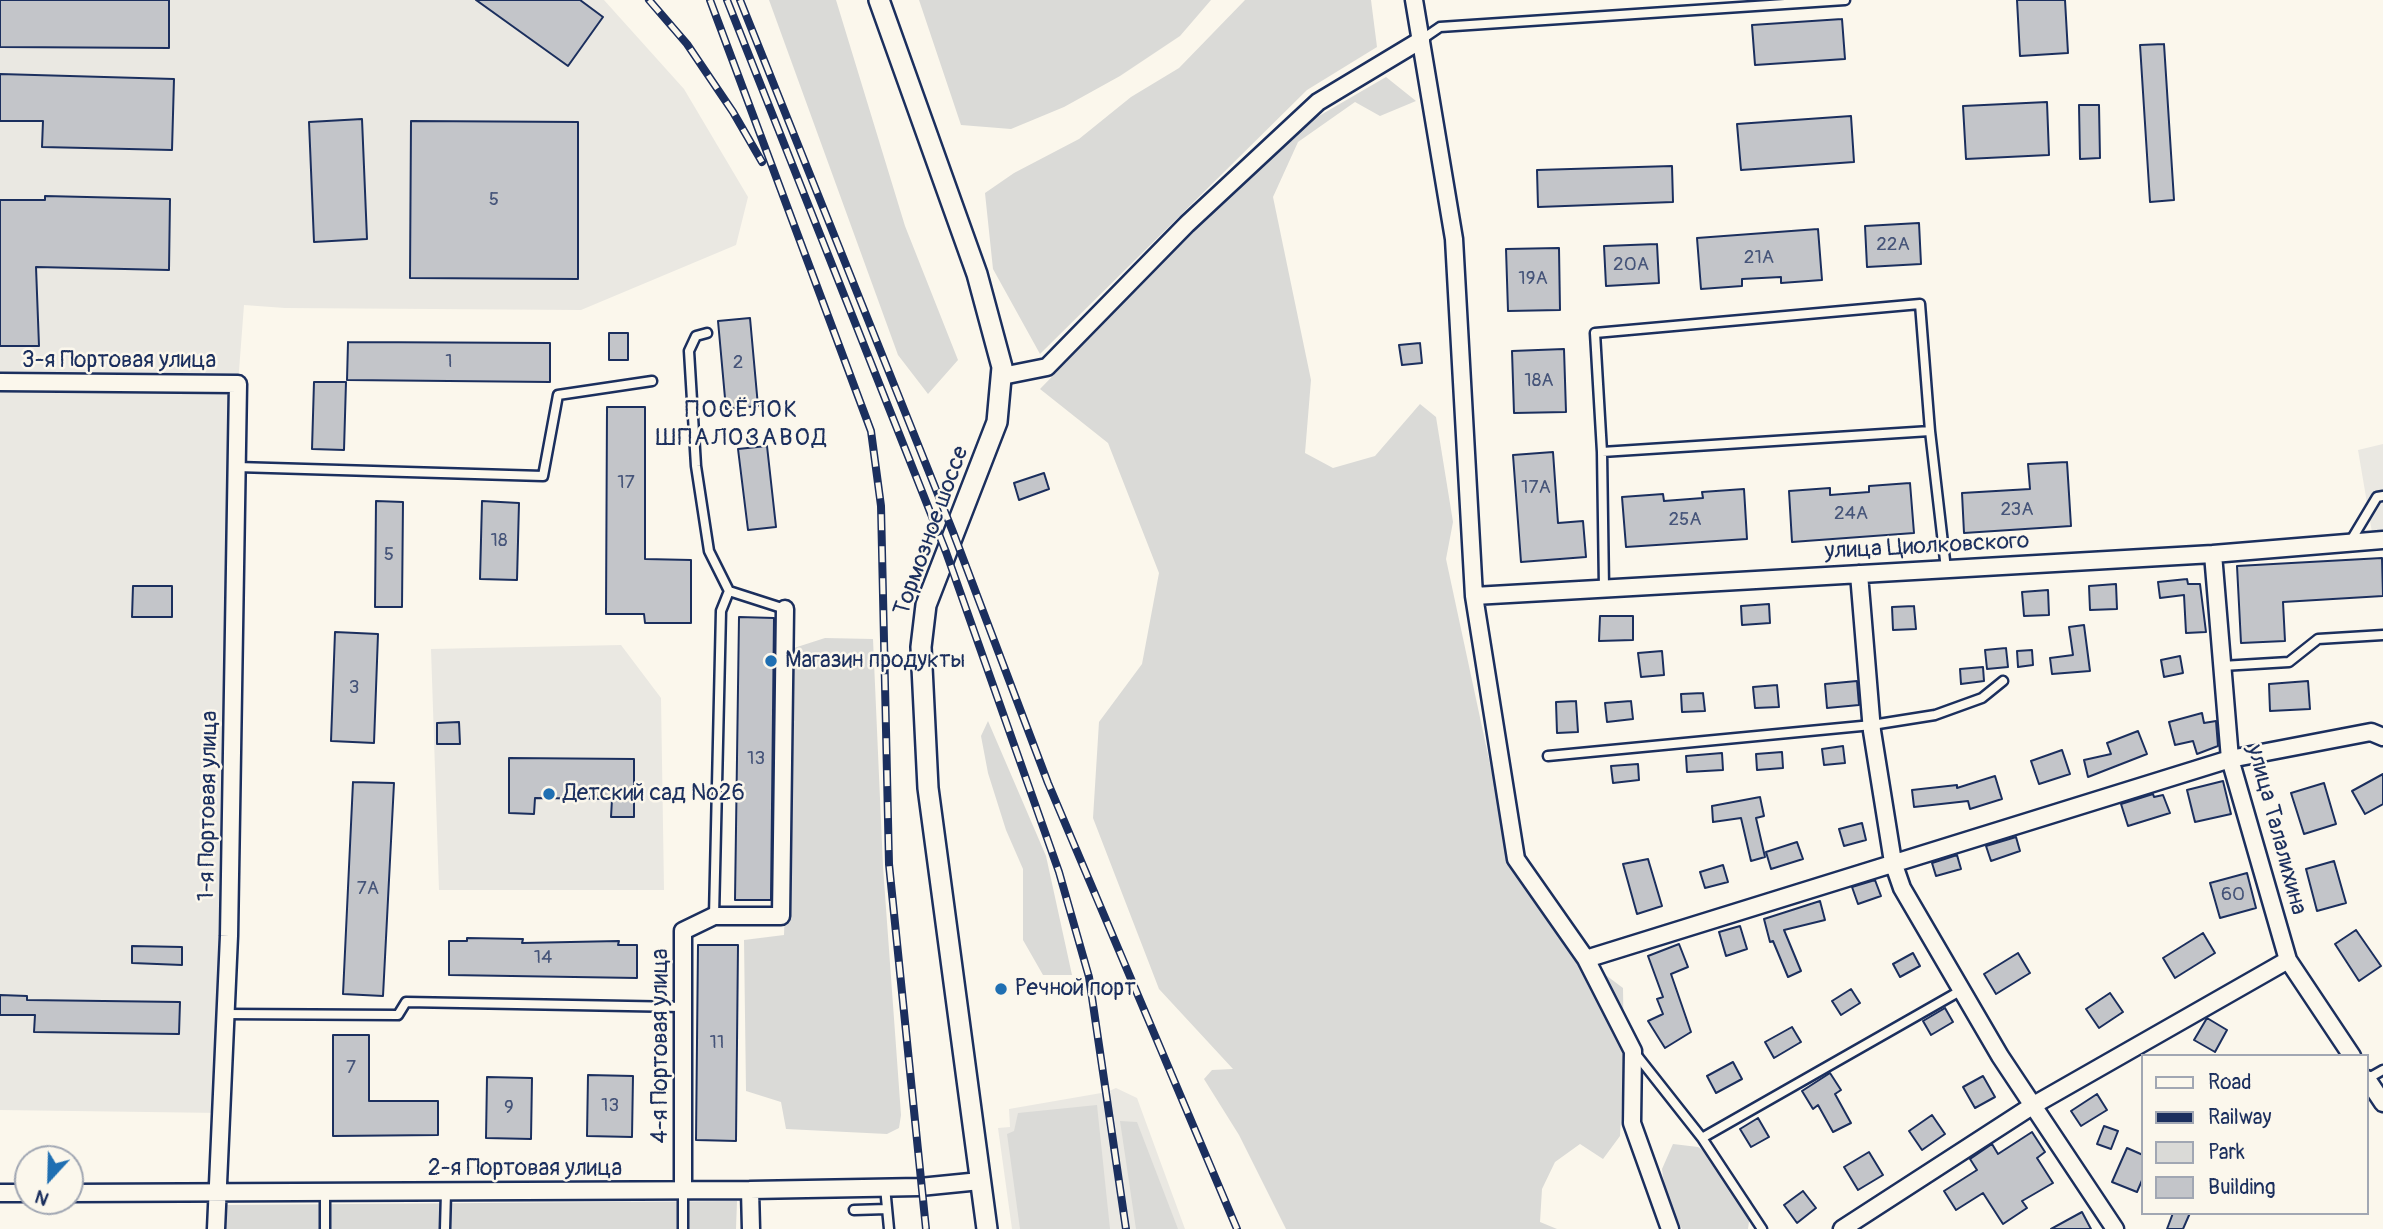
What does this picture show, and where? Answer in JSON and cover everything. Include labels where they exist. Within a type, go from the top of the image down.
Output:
[{"type":"street","name":"Тормозное шоссе","points":[[879,0],[978,274],[1002,376],[997,422],[978,480],[953,532],[926,606],[920,648],[928,788],[986,1229]]},
{"type":"street","points":[[1414,0],[1454,239],[1474,596],[1516,859],[1586,959],[1633,1051],[1632,1123],[1671,1229]]},
{"type":"street","points":[[1002,376],[1047,367],[1187,224],[1318,102],[1421,40]]},
{"type":"street","name":"3-я Портовая улица","points":[[0,383],[238,384]]},
{"type":"street","name":"1-я Портовая улица","points":[[216,1229],[225,1014],[238,384]]},
{"type":"street","name":"улица Циолковского","points":[[1474,596],[2213,555],[2383,540]]},
{"type":"street","name":"улица Талалихина","points":[[2213,555],[2230,759],[2288,960],[2351,1054]]},
{"type":"street","points":[[1859,574],[1872,725],[1893,862],[1902,888],[1960,991],[2032,1106],[2115,1229]]},
{"type":"street","name":"4-я Портовая улица","points":[[683,1191],[683,931],[714,916],[781,916],[785,609]]},
{"type":"street","points":[[1586,959],[2230,759],[2371,732],[2383,737]]},
{"type":"street","points":[[1842,1229],[2032,1106],[2288,960]]},
{"type":"street","points":[[2369,1082],[2383,1103]]},
{"type":"street","name":"2-я Портовая улица","points":[[84,1193],[683,1191],[885,1187],[980,1181]]},
{"type":"street","points":[[750,1190],[751,1229]]},
{"type":"lane","points":[[1421,40],[1440,27],[1845,0]]},
{"type":"lane","points":[[1604,588],[1602,452],[1595,333],[1920,304],[1930,431],[1946,569]]},
{"type":"lane","points":[[707,333],[696,336],[689,352],[696,466],[709,551],[729,591],[785,609]]},
{"type":"lane","points":[[237,467],[543,476],[558,394],[652,382]]},
{"type":"lane","points":[[1602,452],[1930,431]]},
{"type":"lane","points":[[2348,545],[2377,497],[2383,496]]},
{"type":"lane","points":[[714,916],[721,611],[729,591]]},
{"type":"lane","points":[[2222,666],[2289,663],[2318,639],[2383,635]]},
{"type":"lane","points":[[1548,756],[1872,725],[1935,715],[1982,698],[2003,681]]},
{"type":"lane","points":[[1702,1138],[1960,991]]},
{"type":"lane","points":[[225,1014],[398,1015],[406,1002],[683,1007]]},
{"type":"lane","points":[[1633,1051],[1702,1138],[1762,1229]]},
{"type":"lane","points":[[885,1187],[889,1229]]},
{"type":"lane","points":[[683,1191],[683,1229]]},
{"type":"lane","points":[[445,1229],[446,1192]]},
{"type":"lane","points":[[325,1193],[325,1229]]},
{"type":"lane","points":[[854,1210],[887,1209]]},
{"type":"shaded area","points":[[0,0],[604,0],[684,89],[748,197],[736,245],[581,310],[285,308],[244,305],[238,384],[221,1113],[0,1110]]},
{"type":"shaded area","points":[[2383,444],[2383,549],[2375,550],[2358,450]]},
{"type":"shaded area","name":"Детский сад №26","points":[[621,645],[661,698],[664,890],[439,890],[431,649]]},
{"type":"shaded area","points":[[1116,1088],[1137,1098],[1185,1229],[1012,1229],[998,1128],[1010,1127],[1009,1109],[1107,1092]]},
{"type":"green space","points":[[769,0],[836,0],[905,226],[958,360],[928,394],[898,355]]},
{"type":"green space","points":[[919,0],[1211,0],[1180,36],[1120,76],[1064,107],[1011,129],[961,125]]},
{"type":"green space","points":[[1245,0],[1371,0],[1377,47],[1307,90],[1040,354],[993,269],[985,193],[1014,173],[1079,139],[1131,97],[1179,68]]},
{"type":"green space","points":[[1386,77],[1416,101],[1380,116],[1355,102],[1298,142],[1273,197],[1311,380],[1305,453],[1333,468],[1375,456],[1420,404],[1436,417],[1453,522],[1446,559],[1511,862],[1567,946],[1623,988],[1624,1059],[1620,1136],[1603,1159],[1580,1144],[1555,1162],[1542,1189],[1540,1222],[1557,1229],[1286,1229],[1239,1135],[1204,1079],[1212,1070],[1233,1069],[1159,989],[1093,818],[1099,722],[1142,664],[1159,573],[1108,443],[1040,389],[1288,134]]},
{"type":"green space","points":[[825,638],[873,639],[883,867],[901,1115],[899,1128],[887,1134],[786,1129],[781,1102],[746,1091],[744,940],[784,935],[794,648]]},
{"type":"green space","points":[[988,721],[1046,856],[1072,975],[1043,975],[1023,940],[1023,869],[1006,830],[988,773],[981,736]]},
{"type":"green space","points":[[1097,1105],[1110,1229],[1020,1229],[1007,1134],[1014,1131],[1018,1113]]},
{"type":"green space","points":[[1120,1121],[1137,1122],[1178,1229],[1136,1229]]},
{"type":"green space","points":[[1673,1144],[1698,1147],[1717,1159],[1752,1201],[1748,1229],[1682,1229],[1666,1200],[1662,1169]]},
{"type":"green space","points":[[737,1201],[736,1229],[225,1229],[225,1205]]},
{"type":"building","points":[[0,0],[169,0],[169,48],[0,47]]},
{"type":"building","points":[[476,0],[580,0],[603,17],[568,66]]},
{"type":"building","points":[[2017,0],[2065,0],[2068,53],[2020,56]]},
{"type":"building","points":[[1842,19],[1845,59],[1755,65],[1752,25]]},
{"type":"building","points":[[2164,44],[2174,200],[2150,202],[2140,45]]},
{"type":"building","points":[[0,74],[174,79],[172,150],[42,147],[43,121],[0,121]]},
{"type":"building","points":[[2047,102],[2049,155],[1966,159],[1963,106]]},
{"type":"building","points":[[2079,105],[2099,105],[2100,158],[2080,159]]},
{"type":"building","points":[[1851,116],[1854,162],[1741,170],[1737,124]]},
{"type":"building","points":[[362,119],[367,239],[314,242],[309,122]]},
{"type":"building","points":[[411,121],[578,122],[578,279],[410,278]]},
{"type":"building","points":[[1672,166],[1673,202],[1538,207],[1537,170]]},
{"type":"building","points":[[45,196],[170,199],[169,270],[36,267],[39,346],[0,346],[0,200],[45,200]]},
{"type":"building","points":[[1919,223],[1921,264],[1867,267],[1865,226]]},
{"type":"building","points":[[1818,229],[1822,280],[1781,283],[1781,277],[1742,279],[1742,286],[1701,289],[1697,238]]},
{"type":"building","points":[[1657,244],[1659,283],[1606,286],[1604,246]]},
{"type":"building","points":[[1559,248],[1560,310],[1508,311],[1506,249]]},
{"type":"building","points":[[750,318],[758,406],[726,409],[718,321]]},
{"type":"building","points":[[609,333],[628,333],[628,360],[609,360]]},
{"type":"building","points":[[348,342],[550,343],[550,382],[347,380]]},
{"type":"building","points":[[1420,343],[1422,363],[1402,365],[1399,345]]},
{"type":"building","points":[[1564,349],[1566,412],[1514,413],[1512,351]]},
{"type":"building","points":[[314,382],[346,382],[344,450],[312,449]]},
{"type":"building","points":[[607,407],[645,407],[645,559],[691,560],[691,623],[645,623],[644,614],[606,614]]},
{"type":"building","points":[[767,446],[776,527],[748,530],[738,449]]},
{"type":"building","points":[[1553,452],[1558,523],[1583,521],[1586,557],[1521,562],[1513,455]]},
{"type":"building","points":[[2067,462],[2071,526],[1964,533],[1962,493],[2030,489],[2028,464]]},
{"type":"building","points":[[1044,473],[1049,489],[1019,500],[1014,483]]},
{"type":"building","points":[[1910,483],[1914,533],[1792,542],[1789,491],[1830,488],[1830,495],[1869,492],[1869,486]]},
{"type":"building","points":[[1744,489],[1747,539],[1626,547],[1622,497],[1663,494],[1664,501],[1703,498],[1702,492]]},
{"type":"building","points":[[376,501],[403,502],[402,607],[375,607]]},
{"type":"building","points":[[482,501],[519,503],[517,580],[480,579]]},
{"type":"building","points":[[2382,558],[2383,596],[2283,602],[2285,641],[2241,643],[2237,566]]},
{"type":"building","points":[[2187,579],[2188,584],[2200,584],[2206,632],[2186,633],[2184,595],[2160,598],[2158,582]]},
{"type":"building","points":[[2116,584],[2117,609],[2090,610],[2089,586]]},
{"type":"building","points":[[133,586],[172,586],[172,617],[132,617]]},
{"type":"building","points":[[2048,590],[2049,615],[2024,616],[2022,592]]},
{"type":"building","points":[[1769,604],[1770,623],[1742,625],[1741,606]]},
{"type":"building","points":[[1914,606],[1916,629],[1893,630],[1892,607]]},
{"type":"building","points":[[1600,616],[1633,616],[1633,640],[1599,641]]},
{"type":"building","points":[[739,617],[774,618],[771,900],[735,900]]},
{"type":"building","points":[[2084,625],[2090,671],[2052,674],[2050,658],[2073,655],[2069,627]]},
{"type":"building","points":[[335,632],[378,634],[374,743],[331,741]]},
{"type":"building","points":[[2006,648],[2008,667],[1987,669],[1985,650]]},
{"type":"building","points":[[2032,650],[2033,665],[2018,667],[2017,651]]},
{"type":"building","points":[[1662,651],[1664,675],[1641,677],[1638,653]]},
{"type":"building","points":[[2180,656],[2183,673],[2164,677],[2161,660]]},
{"type":"building","points":[[1983,667],[1984,681],[1961,684],[1960,669]]},
{"type":"building","points":[[1857,681],[1859,705],[1827,708],[1825,684]]},
{"type":"building","points":[[2308,681],[2310,709],[2270,711],[2269,684]]},
{"type":"building","points":[[1777,685],[1779,707],[1755,708],[1753,687]]},
{"type":"building","points":[[1703,693],[1705,711],[1682,712],[1681,694]]},
{"type":"building","points":[[1576,701],[1578,732],[1557,733],[1556,702]]},
{"type":"building","points":[[1631,701],[1633,719],[1607,722],[1605,703]]},
{"type":"building","points":[[2202,713],[2204,723],[2216,721],[2218,746],[2197,754],[2193,741],[2175,745],[2169,722]]},
{"type":"building","points":[[459,722],[460,744],[437,744],[437,723]]},
{"type":"building","points":[[2138,731],[2147,754],[2088,777],[2084,760],[2111,754],[2107,743]]},
{"type":"building","points":[[1843,746],[1845,763],[1824,765],[1822,749]]},
{"type":"building","points":[[2062,750],[2070,774],[2039,784],[2031,761]]},
{"type":"building","points":[[1782,752],[1783,768],[1757,770],[1756,754]]},
{"type":"building","points":[[1722,753],[1723,770],[1687,772],[1686,756]]},
{"type":"building","points":[[509,758],[634,759],[634,817],[611,817],[612,799],[535,798],[534,814],[509,813]]},
{"type":"building","points":[[1638,764],[1639,780],[1613,783],[1611,766]]},
{"type":"building","points":[[2383,774],[2383,804],[2365,814],[2352,791]]},
{"type":"building","points":[[1995,776],[2002,799],[1970,809],[1968,801],[1914,807],[1912,790],[1957,785],[1957,788]]},
{"type":"building","points":[[2223,781],[2231,814],[2195,822],[2187,790]]},
{"type":"building","points":[[353,782],[394,783],[383,996],[343,994]]},
{"type":"building","points":[[2324,783],[2336,824],[2304,834],[2291,793]]},
{"type":"building","points":[[2153,794],[2154,797],[2163,795],[2170,813],[2128,826],[2121,804]]},
{"type":"building","points":[[1760,797],[1764,816],[1756,818],[1765,857],[1751,861],[1741,818],[1713,822],[1712,806]]},
{"type":"building","points":[[1862,823],[1866,840],[1844,846],[1839,829]]},
{"type":"building","points":[[2016,837],[2020,851],[1991,861],[1986,846]]},
{"type":"building","points":[[1797,842],[1803,859],[1771,869],[1766,852]]},
{"type":"building","points":[[1957,855],[1961,869],[1936,876],[1932,863]]},
{"type":"building","points":[[1648,859],[1662,906],[1637,914],[1623,864]]},
{"type":"building","points":[[2334,861],[2346,903],[2317,911],[2306,869]]},
{"type":"building","points":[[1723,865],[1728,882],[1705,888],[1700,872]]},
{"type":"building","points":[[2247,873],[2256,908],[2220,918],[2210,883]]},
{"type":"building","points":[[1875,880],[1881,896],[1858,904],[1852,887]]},
{"type":"building","points":[[1820,901],[1825,920],[1784,930],[1801,971],[1788,977],[1773,941],[1770,942],[1764,919]]},
{"type":"building","points":[[1740,926],[1747,949],[1726,956],[1719,932]]},
{"type":"building","points":[[2356,930],[2381,966],[2359,981],[2335,944]]},
{"type":"building","points":[[2203,933],[2215,953],[2175,978],[2163,958]]},
{"type":"building","points":[[467,938],[523,939],[522,943],[619,941],[618,945],[637,945],[637,978],[449,975],[449,941],[467,941]]},
{"type":"building","points":[[1679,944],[1688,967],[1671,974],[1691,1032],[1665,1048],[1648,1021],[1663,1014],[1657,999],[1663,997],[1648,956]]},
{"type":"building","points":[[698,945],[738,945],[736,1141],[696,1140]]},
{"type":"building","points":[[132,946],[182,947],[182,965],[132,963]]},
{"type":"building","points":[[1913,953],[1920,966],[1900,977],[1893,964]]},
{"type":"building","points":[[2018,953],[2030,973],[1996,994],[1984,974]]},
{"type":"building","points":[[1851,989],[1860,1003],[1841,1015],[1832,1001]]},
{"type":"building","points":[[2110,993],[2123,1012],[2099,1028],[2086,1009]]},
{"type":"building","points":[[0,995],[27,996],[27,1000],[180,1002],[179,1034],[34,1032],[35,1015],[0,1015]]},
{"type":"building","points":[[1945,1008],[1953,1022],[1931,1035],[1923,1021]]},
{"type":"building","points":[[2207,1018],[2227,1030],[2215,1052],[2194,1040]]},
{"type":"building","points":[[1792,1027],[1801,1042],[1774,1058],[1765,1042]]},
{"type":"building","points":[[333,1035],[369,1035],[369,1101],[438,1101],[438,1135],[333,1136]]},
{"type":"building","points":[[1733,1062],[1742,1079],[1716,1093],[1707,1076]]},
{"type":"building","points":[[1830,1073],[1841,1090],[1835,1094],[1851,1123],[1833,1132],[1818,1105],[1813,1109],[1802,1091]]},
{"type":"building","points":[[588,1075],[633,1076],[632,1137],[587,1136]]},
{"type":"building","points":[[1983,1076],[1995,1097],[1975,1108],[1963,1087]]},
{"type":"building","points":[[487,1077],[532,1078],[531,1139],[486,1138]]},
{"type":"building","points":[[2097,1094],[2107,1110],[2081,1126],[2071,1111]]},
{"type":"building","points":[[1932,1115],[1945,1134],[1922,1150],[1909,1131]]},
{"type":"building","points":[[1758,1118],[1769,1137],[1751,1147],[1740,1129]]},
{"type":"building","points":[[2104,1126],[2118,1131],[2111,1149],[2097,1144]]},
{"type":"building","points":[[2032,1132],[2045,1152],[2037,1158],[2053,1183],[2022,1201],[2027,1208],[2003,1224],[1983,1193],[1956,1210],[1944,1191],[1977,1170],[1970,1159],[1992,1144],[1998,1154]]},
{"type":"building","points":[[2127,1148],[2142,1155],[2142,1180],[2137,1192],[2112,1182]]},
{"type":"building","points":[[1869,1152],[1883,1175],[1858,1190],[1844,1167]]},
{"type":"building","points":[[1803,1191],[1816,1208],[1797,1223],[1784,1205]]},
{"type":"building","points":[[2082,1212],[2091,1229],[2051,1229]]},
{"type":"building","points":[[2172,1215],[2189,1215],[2183,1229],[2167,1229]]},
{"type":"railway","points":[[649,0],[687,44],[733,112],[762,162]]},
{"type":"railway","points":[[710,0],[871,431],[881,506],[889,864],[926,1229]]},
{"type":"railway","points":[[727,0],[946,552],[1059,872],[1089,977],[1126,1229]]},
{"type":"railway","points":[[740,0],[953,532],[1048,783],[1237,1229]]},
{"type":"place","name":"Магазин продукты","points":[[771,661]]},
{"type":"place","name":"Детский сад №26","points":[[549,794]]},
{"type":"place","name":"Речной порт","points":[[1001,989]]},
{"type":"district","name":"ПОСЁЛОК ШПАЛОЗАВОД","points":[[742,425]]}]
